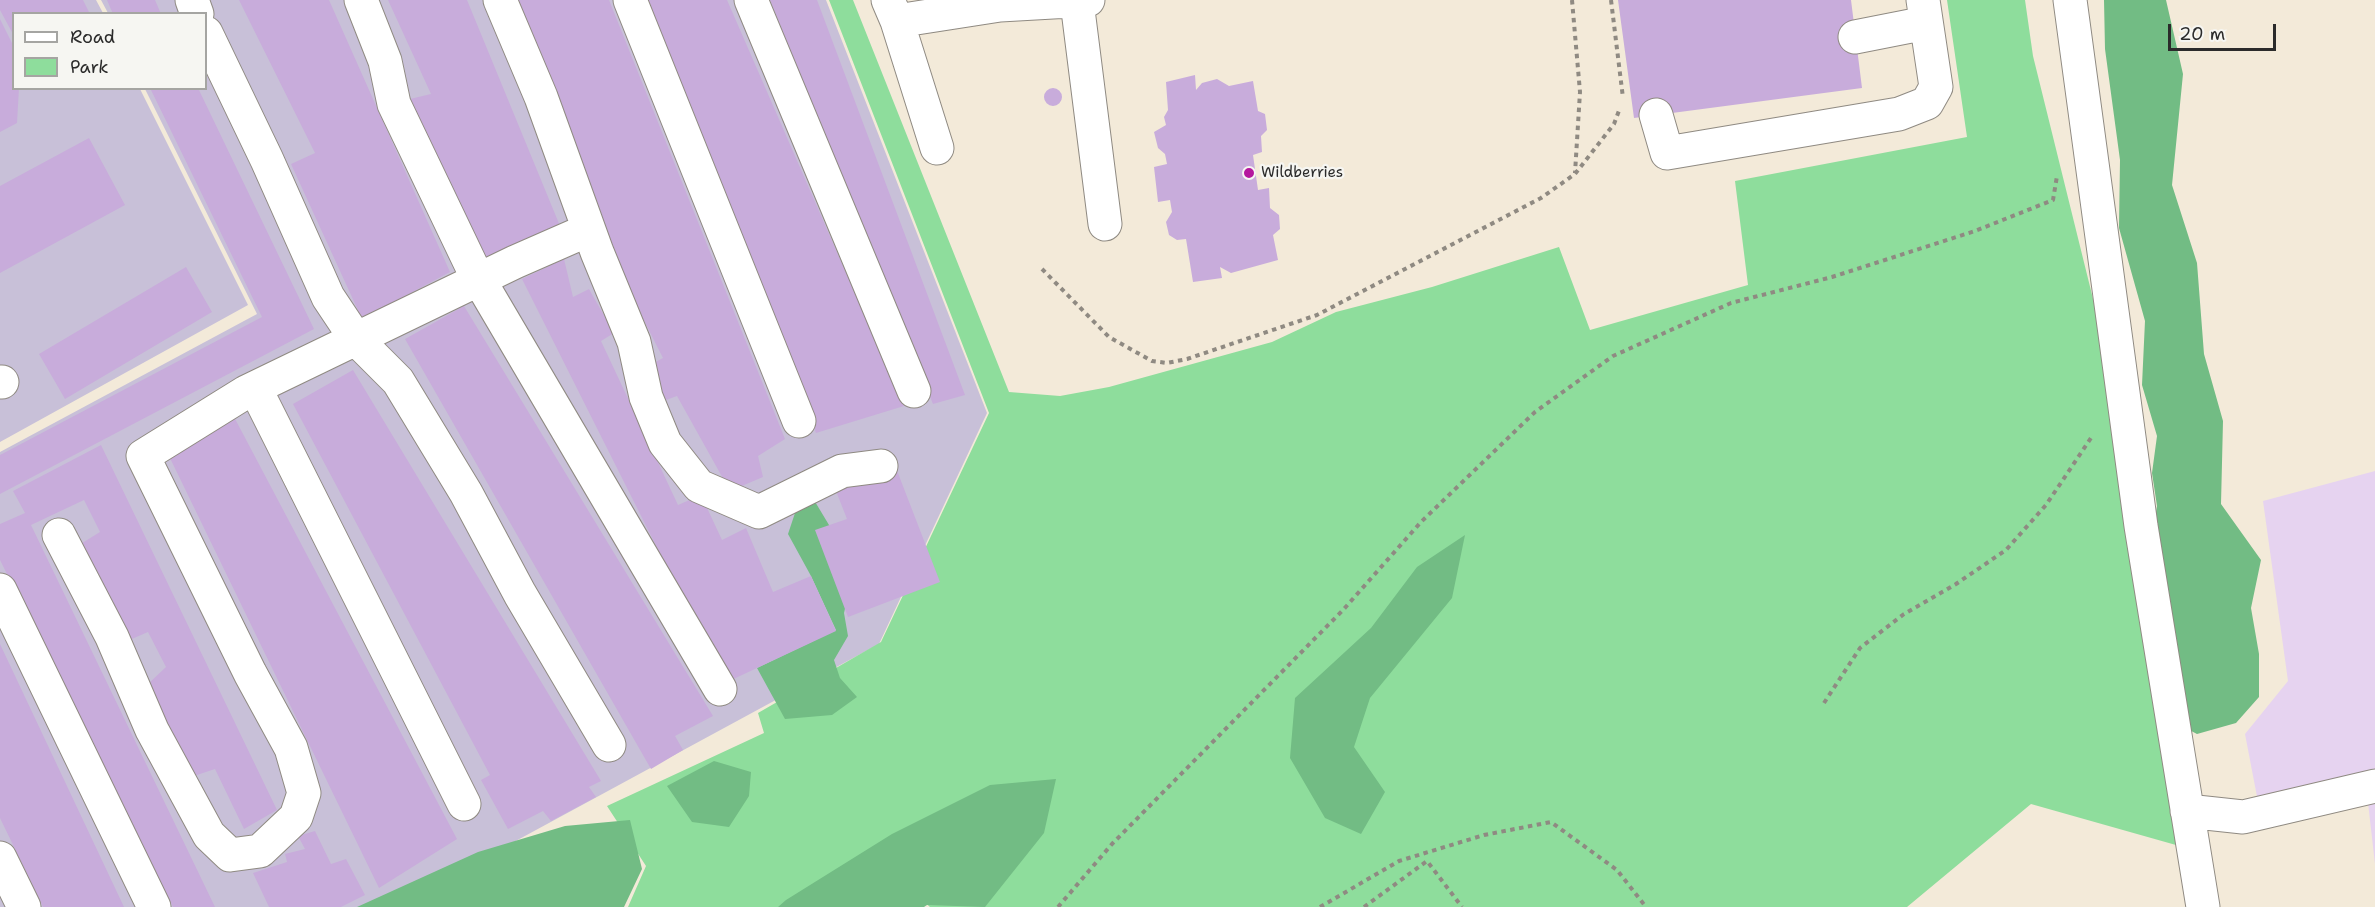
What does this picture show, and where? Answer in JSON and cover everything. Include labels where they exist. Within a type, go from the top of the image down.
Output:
[{"type":"lane","points":[[361,0],[385,62],[394,104],[479,279],[720,689]]},
{"type":"lane","points":[[500,0],[541,98],[588,230],[634,342],[646,397],[665,443],[699,486],[759,512],[842,471],[881,466]]},
{"type":"lane","points":[[630,0],[799,421]]},
{"type":"lane","points":[[751,0],[914,390]]},
{"type":"lane","points":[[2070,0],[2141,526],[2203,907]]},
{"type":"lane","points":[[937,148],[892,10],[1083,1],[1105,224]]},
{"type":"lane","points":[[1656,115],[1667,153],[1899,114],[1927,103],[1936,87],[1924,11],[1855,37]]},
{"type":"lane","points":[[207,35],[267,159],[328,297],[356,339],[398,381],[466,493],[520,594],[609,745]]},
{"type":"lane","points":[[59,536],[112,637],[152,730],[209,835],[230,855],[261,851],[296,817],[304,793],[291,748],[250,673],[143,456],[255,388],[479,279],[588,230]]},
{"type":"lane","points":[[255,388],[464,804]]},
{"type":"lane","points":[[0,590],[154,907]]},
{"type":"lane","points":[[2187,812],[2243,817],[2375,786]]},
{"type":"lane","points":[[0,858],[24,907]]},
{"type":"path","points":[[1572,0],[1580,92],[1575,174]]},
{"type":"path","points":[[1042,269],[1109,337],[1152,361],[1167,363],[1187,359],[1317,315],[1541,198],[1575,174],[1614,124],[1624,95],[1611,0]]},
{"type":"path","points":[[1058,907],[1112,844],[1343,610],[1421,522],[1535,412],[1613,356],[1731,303],[1832,277],[1975,231],[2053,200],[2058,166]]},
{"type":"path","points":[[1824,703],[1860,648],[1904,614],[1956,584],[2006,550],[2046,505],[2117,403],[2125,402]]},
{"type":"path","points":[[1320,907],[1399,861],[1484,836],[1551,822],[1617,870],[1646,907]]},
{"type":"path","points":[[1364,907],[1427,861],[1462,907]]},
{"type":"shaded area","points":[[0,0],[96,0],[102,12],[12,12],[12,90],[140,90],[248,305],[0,442]]},
{"type":"shaded area","points":[[101,0],[826,0],[987,413],[879,644],[394,907],[0,907],[0,452],[257,314],[145,90],[207,90],[207,12],[107,12]]},
{"type":"shaded area","points":[[2375,471],[2375,864],[2367,794],[2259,807],[2245,734],[2288,681],[2263,501]]},
{"type":"green space","points":[[829,0],[853,0],[1009,392],[1060,396],[1109,387],[1272,342],[1336,312],[1432,287],[1559,247],[1590,330],[1748,285],[1735,181],[1967,137],[1947,0],[2025,0],[2033,56],[2097,315],[2183,847],[2031,804],[1907,907],[930,907],[897,878],[856,907],[628,907],[646,866],[607,806],[764,733],[758,713],[881,642],[989,413]]},
{"type":"green space","points":[[2104,0],[2166,0],[2183,74],[2172,185],[2197,263],[2204,354],[2223,421],[2221,504],[2261,560],[2251,608],[2259,654],[2259,697],[2236,723],[2197,734],[2174,722],[2144,584],[2157,506],[2152,473],[2157,436],[2142,385],[2145,321],[2119,228],[2120,160],[2105,49]]},
{"type":"green space","points":[[814,500],[838,540],[851,582],[844,613],[848,636],[834,660],[840,678],[857,697],[832,715],[785,719],[757,668],[836,630],[788,534],[797,507]]},
{"type":"green space","points":[[1465,535],[1452,598],[1370,698],[1354,747],[1385,792],[1361,834],[1325,818],[1290,758],[1295,698],[1371,628],[1417,567]]},
{"type":"green space","points":[[714,761],[751,772],[749,796],[729,827],[692,822],[667,786]]},
{"type":"green space","points":[[1056,779],[1044,833],[985,907],[927,905],[924,907],[778,907],[892,834],[990,785]]},
{"type":"green space","points":[[630,820],[642,869],[624,907],[357,907],[478,852],[565,826]]},
{"type":"building","points":[[0,0],[83,0],[89,12],[12,12],[12,32],[0,10]]},
{"type":"building","points":[[107,0],[155,0],[160,12],[112,12]]},
{"type":"building","points":[[239,0],[329,0],[450,272],[362,319],[291,164],[315,153]]},
{"type":"building","points":[[388,0],[467,0],[560,226],[479,260],[410,99],[431,94]]},
{"type":"building","points":[[516,0],[609,0],[785,439],[758,456],[763,477],[730,491],[677,396],[663,401],[648,366],[663,358],[625,283]]},
{"type":"building","points":[[648,0],[727,0],[904,406],[816,433]]},
{"type":"building","points":[[770,0],[817,0],[965,395],[933,404]]},
{"type":"building","points":[[1618,0],[1851,0],[1862,88],[1634,118]]},
{"type":"building","points":[[0,19],[12,43],[12,90],[19,90],[17,123],[0,132]]},
{"type":"building","points":[[1195,75],[1196,90],[1202,83],[1217,79],[1229,86],[1253,81],[1258,111],[1265,114],[1267,130],[1261,136],[1262,152],[1253,155],[1258,190],[1269,188],[1270,208],[1279,215],[1280,229],[1273,235],[1278,260],[1231,273],[1220,267],[1222,278],[1193,282],[1186,239],[1177,240],[1169,235],[1166,222],[1172,212],[1170,200],[1158,202],[1154,167],[1167,164],[1165,154],[1158,148],[1154,132],[1166,125],[1164,117],[1168,110],[1166,82]]},
{"type":"building","points":[[1053,88],[1061,93],[1062,97],[1057,105],[1053,106],[1045,101],[1044,97],[1049,89]]},
{"type":"building","points":[[151,90],[199,90],[314,329],[0,494],[0,455],[262,317]]},
{"type":"building","points":[[89,138],[125,205],[0,273],[0,186]]},
{"type":"building","points":[[564,259],[573,297],[589,289],[614,333],[601,341],[678,505],[701,495],[722,540],[746,528],[773,592],[811,576],[836,631],[725,683],[522,279]]},
{"type":"building","points":[[186,267],[212,312],[65,399],[39,354]]},
{"type":"building","points":[[464,306],[713,716],[675,736],[683,750],[651,769],[405,339]]},
{"type":"building","points":[[353,370],[601,781],[589,787],[596,797],[551,821],[543,811],[508,829],[481,780],[490,775],[293,404]]},
{"type":"building","points":[[233,415],[457,839],[379,888],[168,454]]},
{"type":"building","points":[[101,445],[277,810],[244,829],[215,769],[191,777],[147,685],[166,667],[148,632],[127,641],[79,545],[100,532],[84,500],[31,525],[215,907],[173,907],[0,560],[0,524],[25,513],[13,491]]},
{"type":"building","points":[[896,468],[940,582],[848,617],[815,530],[847,519],[836,491]]},
{"type":"building","points":[[0,644],[124,907],[43,907],[0,818]]},
{"type":"building","points":[[315,831],[331,864],[346,859],[365,895],[341,907],[269,907],[253,873],[287,862],[285,854],[305,849],[298,836]]},
{"type":"place","name":"Wildberries","points":[[1249,173]]}]
